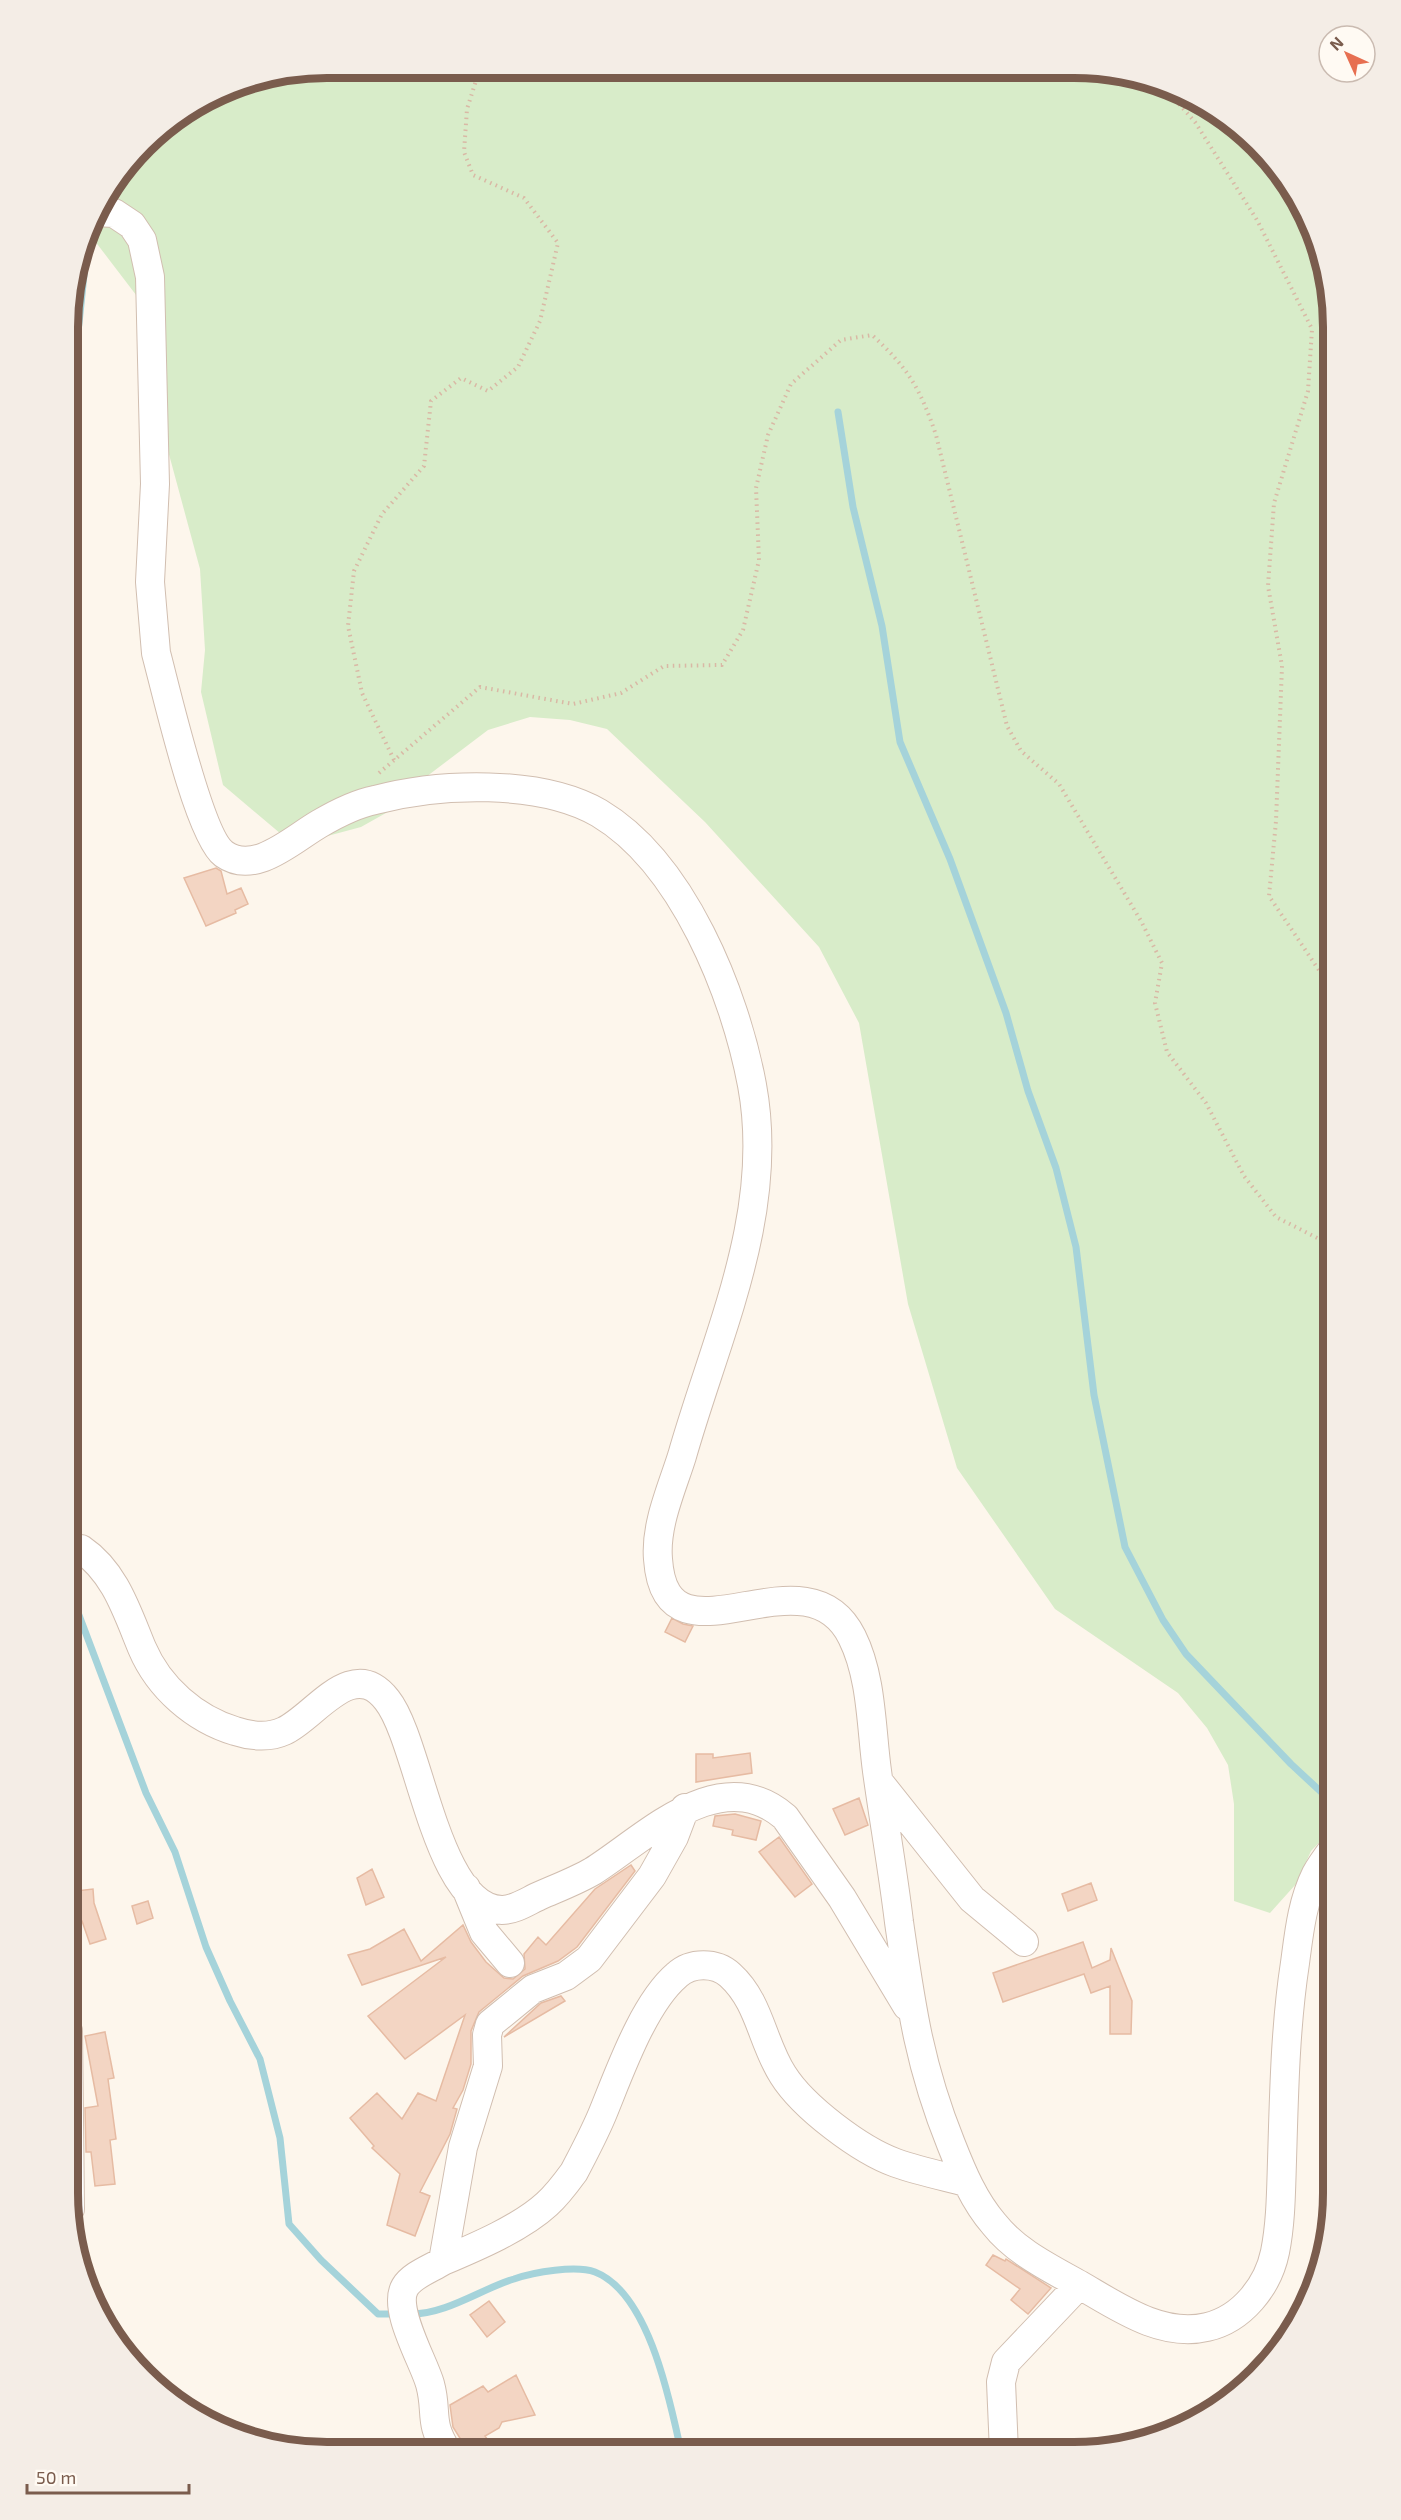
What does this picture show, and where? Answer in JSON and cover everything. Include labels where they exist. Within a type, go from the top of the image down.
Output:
[{"type":"street","points":[[106,213],[114,213],[124,218],[142,240],[147,259],[152,332],[155,484],[150,541],[152,627],[156,653],[198,807],[215,846],[233,859],[247,861],[273,852],[346,810],[374,800],[460,789],[539,792],[570,800],[601,814],[624,832],[673,889],[713,956],[728,995],[746,1060],[757,1121],[758,1153],[737,1287],[694,1413],[670,1494],[658,1540],[658,1565],[673,1602],[687,1609],[705,1612],[723,1611],[779,1600],[814,1602],[837,1615],[855,1644],[866,1679],[912,2014],[930,2091],[966,2182],[994,2225],[1017,2247],[1079,2285],[1137,2316],[1163,2326],[1186,2330],[1214,2326],[1233,2316],[1250,2302],[1263,2283],[1275,2252],[1280,2208],[1290,1990],[1301,1916],[1315,1876],[1323,1864]]},
{"type":"street","points":[[78,1549],[99,1563],[115,1587],[142,1649],[160,1678],[199,1717],[212,1724],[238,1732],[272,1735],[285,1731],[333,1692],[345,1686],[359,1684],[379,1691],[395,1712],[404,1732],[441,1845],[466,1888],[484,1932],[510,1964]]},
{"type":"street","points":[[879,1782],[972,1899],[1024,1942]]},
{"type":"street","points":[[466,1888],[490,1907],[501,1910],[512,1908],[591,1872],[685,1808],[716,1798],[737,1797],[755,1800],[773,1807],[784,1817],[842,1898],[912,2014]]},
{"type":"street","points":[[444,2262],[463,2147],[488,2066],[487,2035],[490,2024],[533,1989],[566,1976],[589,1959],[652,1876],[674,1837],[685,1808]]},
{"type":"street","points":[[442,2442],[435,2429],[430,2383],[416,2352],[401,2298],[404,2288],[411,2280],[475,2248],[529,2217],[546,2205],[560,2190],[574,2172],[635,2039],[658,1997],[675,1976],[687,1968],[698,1965],[716,1966],[729,1974],[740,1986],[759,2017],[782,2075],[801,2098],[856,2142],[895,2163],[966,2182]]},
{"type":"street","points":[[1004,2442],[1001,2382],[1006,2362],[1079,2285]]},
{"type":"path","points":[[394,760],[362,693],[348,626],[354,571],[382,514],[424,466],[431,401],[461,378],[488,391],[518,367],[540,321],[558,243],[524,198],[473,175],[464,152],[467,109],[477,78]]},
{"type":"path","points":[[1175,100],[1195,122],[1257,220],[1312,329],[1308,391],[1274,503],[1272,526],[1268,586],[1282,666],[1276,821],[1269,896],[1323,976]]},
{"type":"path","points":[[378,774],[480,687],[573,704],[621,693],[664,666],[722,664],[742,630],[745,618],[759,560],[756,488],[768,435],[791,384],[841,340],[872,335],[899,359],[922,395],[936,435],[1007,726],[1021,751],[1059,784],[1141,921],[1162,963],[1155,1003],[1167,1052],[1206,1104],[1244,1176],[1276,1216],[1323,1241]]},
{"type":"green space","points":[[327,78],[1074,78],[1107,80],[1154,91],[1198,111],[1226,129],[1272,175],[1290,202],[1310,247],[1321,294],[1323,327],[1323,1838],[1311,1851],[1296,1884],[1270,1913],[1234,1901],[1234,1804],[1228,1765],[1207,1728],[1178,1693],[1055,1609],[957,1468],[908,1304],[859,1023],[819,947],[705,822],[607,729],[570,720],[530,717],[488,730],[422,780],[393,809],[361,827],[320,838],[281,834],[223,785],[201,692],[205,650],[200,569],[160,421],[146,308],[94,240],[111,202],[129,175],[151,151],[175,129],[202,111],[247,91],[294,80]]},
{"type":"building","points":[[216,868],[221,871],[227,894],[241,888],[248,904],[235,910],[236,913],[206,926],[184,878]]},
{"type":"building","points":[[672,1618],[693,1626],[685,1642],[665,1632]]},
{"type":"building","points":[[750,1753],[752,1773],[696,1782],[696,1754],[713,1754],[713,1758]]},
{"type":"building","points":[[859,1798],[868,1825],[845,1835],[833,1809]]},
{"type":"building","points":[[735,1814],[761,1821],[756,1840],[732,1835],[733,1830],[713,1826],[715,1816]]},
{"type":"building","points":[[779,1837],[812,1884],[795,1897],[759,1852]]},
{"type":"building","points":[[631,1865],[635,1871],[577,1947],[558,1961],[523,1976],[479,2012],[471,2031],[471,2064],[463,2090],[453,2108],[457,2109],[450,2134],[420,2192],[430,2196],[415,2236],[387,2225],[400,2174],[372,2148],[374,2146],[350,2118],[377,2093],[402,2119],[418,2093],[436,2101],[465,2015],[405,2059],[368,2016],[446,1957],[362,1985],[348,1955],[370,1949],[404,1929],[421,1961],[463,1925],[471,1942],[486,1962],[504,1978],[513,1979],[525,1969],[524,1954],[538,1937],[546,1945],[595,1889]]},
{"type":"building","points":[[372,1869],[384,1897],[366,1905],[357,1878]]},
{"type":"building","points":[[1091,1883],[1097,1900],[1068,1911],[1062,1894]]},
{"type":"building","points":[[93,1889],[94,1903],[106,1939],[90,1944],[82,1921],[78,1921],[78,1891]]},
{"type":"building","points":[[148,1901],[153,1918],[137,1924],[132,1906]]},
{"type":"building","points":[[1083,1942],[1092,1968],[1110,1960],[1111,1948],[1132,2001],[1131,2034],[1110,2034],[1110,1986],[1091,1993],[1084,1974],[1003,2002],[993,1973]]},
{"type":"building","points":[[561,1996],[565,2001],[504,2037],[541,2003]]},
{"type":"building","points":[[105,2032],[114,2078],[108,2079],[116,2139],[110,2140],[115,2184],[95,2186],[91,2152],[86,2152],[85,2108],[98,2106],[85,2036]]},
{"type":"building","points":[[993,2255],[1005,2261],[1006,2259],[1051,2288],[1028,2314],[1011,2300],[1020,2289],[986,2265]]},
{"type":"building","points":[[489,2301],[505,2322],[487,2337],[470,2315]]},
{"type":"building","points":[[516,2375],[535,2415],[502,2422],[499,2428],[485,2436],[489,2442],[462,2442],[453,2427],[450,2405],[483,2386],[488,2392]]},
{"type":"waterway","points":[[78,332],[84,271]]},
{"type":"waterway","points":[[838,412],[853,507],[882,626],[900,742],[950,859],[1006,1013],[1028,1091],[1056,1168],[1076,1247],[1094,1395],[1125,1547],[1163,1620],[1186,1654],[1291,1764],[1323,1794]]},
{"type":"waterway","points":[[78,1613],[146,1793],[175,1852],[206,1947],[230,2001],[260,2059],[280,2138],[289,2224],[321,2260],[378,2314],[397,2314]]},
{"type":"waterway","points":[[411,2314],[451,2306],[522,2276],[566,2269],[595,2272],[614,2284],[630,2302],[643,2325],[663,2378],[679,2442]]}]
